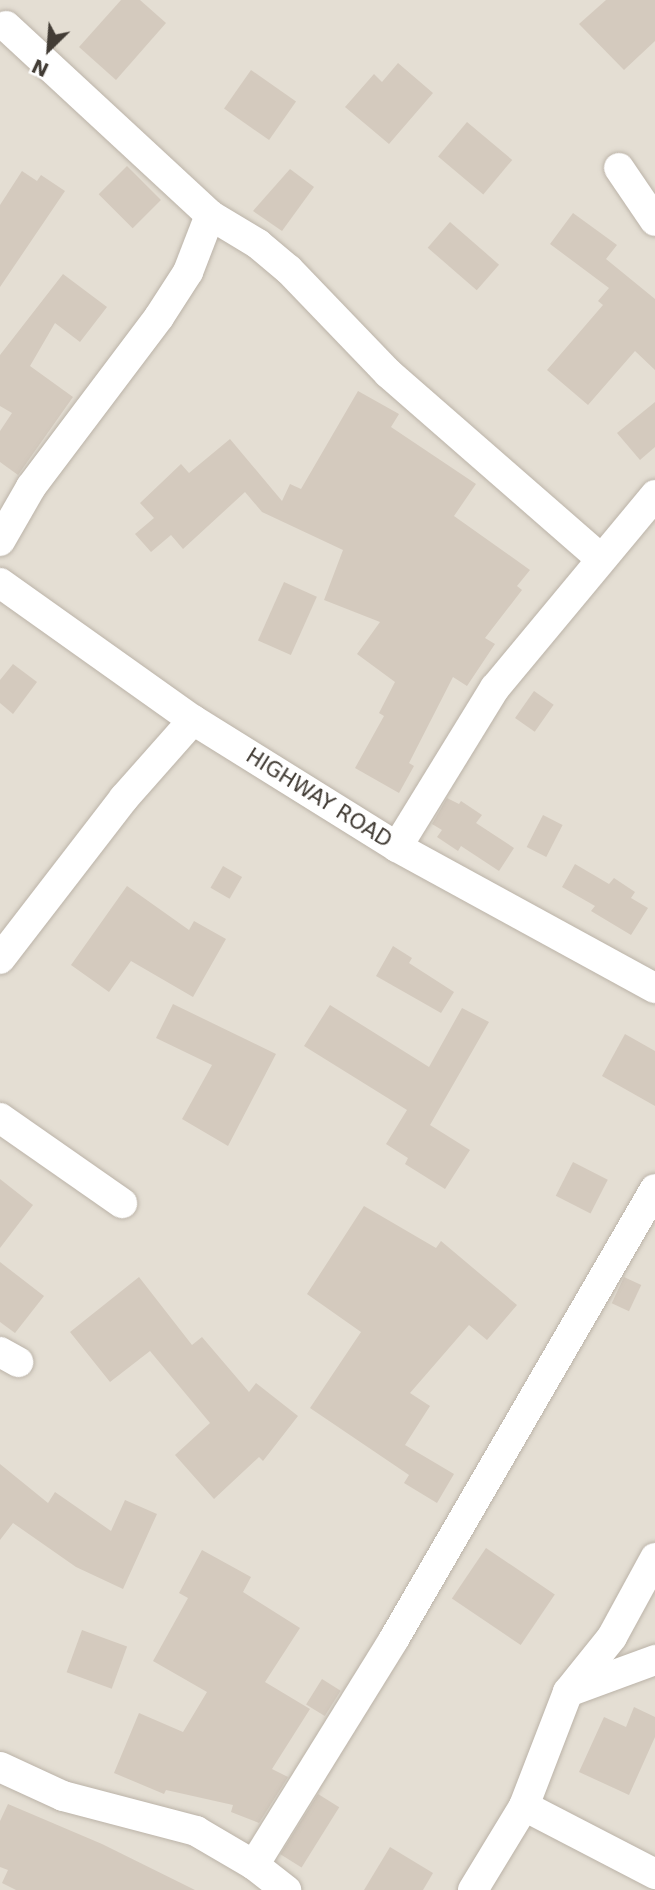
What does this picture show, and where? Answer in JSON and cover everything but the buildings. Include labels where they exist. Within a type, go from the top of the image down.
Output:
[{"type":"street","points":[[6,26],[210,215],[258,244],[289,270],[388,373],[600,558]]},
{"type":"street","points":[[619,168],[655,221]]},
{"type":"street","points":[[0,541],[31,486],[159,317],[188,272],[210,215]]},
{"type":"street","points":[[397,847],[495,688],[600,558],[655,495]]},
{"type":"street","name":"HIGHWAY ROAD","points":[[0,583],[193,720],[397,847],[655,988]]},
{"type":"street","points":[[0,959],[124,798],[193,720]]},
{"type":"street","points":[[0,1118],[121,1203]]},
{"type":"street","points":[[254,1865],[394,1639],[655,1189]]},
{"type":"street","points":[[473,1890],[524,1806],[568,1692],[612,1637],[655,1558]]},
{"type":"street","points":[[568,1692],[655,1660]]},
{"type":"street","points":[[0,1768],[63,1796],[196,1832],[254,1865],[286,1890]]},
{"type":"street","points":[[524,1806],[655,1874]]},
{"type":"shaded area","points":[[0,0],[655,0],[655,1890],[0,1890]]}]
